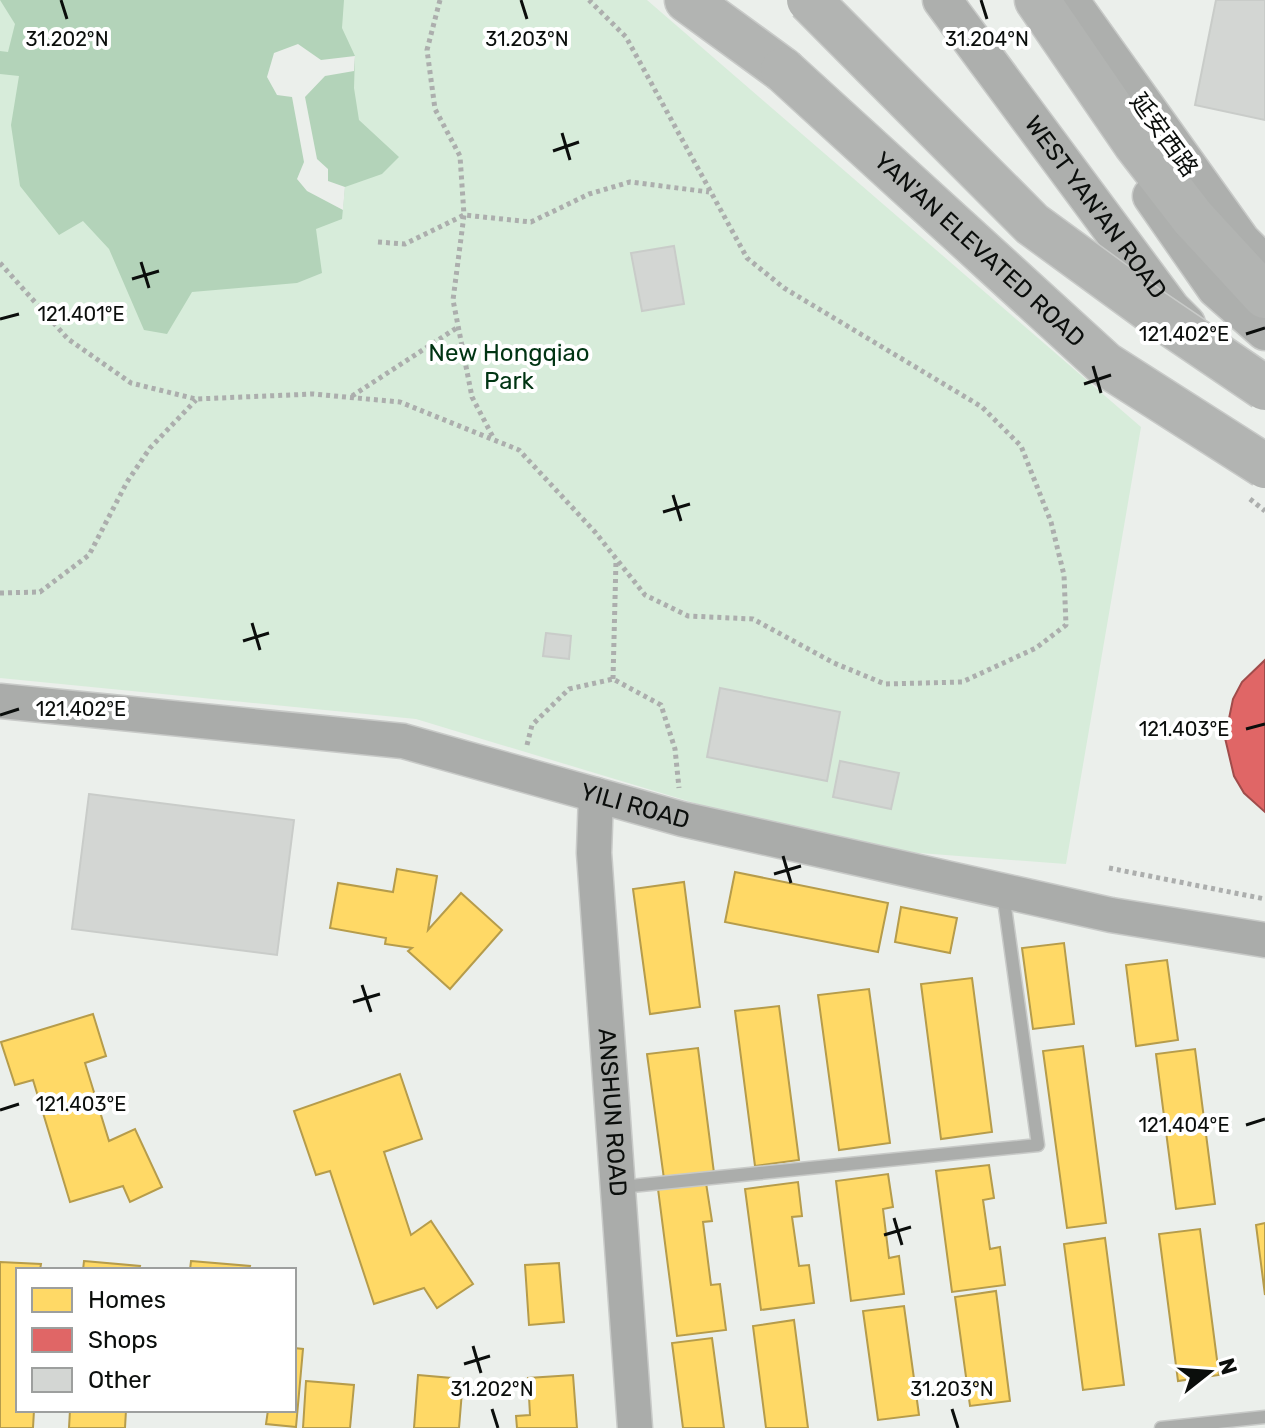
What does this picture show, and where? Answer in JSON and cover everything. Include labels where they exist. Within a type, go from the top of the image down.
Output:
[{"type":"highway","points":[[687,0],[783,70]]},
{"type":"highway","name":"YAN'AN ELEVATED ROAD","points":[[723,0],[783,70],[1105,364],[1265,466]]},
{"type":"highway","points":[[809,0],[1032,224],[1150,310],[1265,388]]},
{"type":"highway","points":[[1037,0],[1174,193],[1265,296]]},
{"type":"main road","name":"WEST YAN'AN ROAD","points":[[942,0],[1171,309],[1265,400]]},
{"type":"main road","points":[[1017,0],[1216,288],[1265,331]]},
{"type":"main road","name":"延安西路","points":[[1069,0],[1241,241],[1265,265]]},
{"type":"street","name":"YILI ROAD","points":[[0,701],[403,741],[682,819],[1111,915],[1265,940]]},
{"type":"street","name":"ANSHUN ROAD","points":[[596,795],[594,853],[635,1428]]},
{"type":"lane","points":[[617,1187],[1038,1145],[1003,891]]},
{"type":"lane","points":[[1161,1428],[1265,1417]]},
{"type":"path","points":[[440,0],[427,50],[435,109],[460,156],[464,215],[453,300],[472,397],[495,440]]},
{"type":"path","points":[[1,262],[68,339],[131,383],[196,399],[313,394],[400,402],[519,450],[645,595],[688,616],[753,619],[885,684],[962,682],[1036,648],[1066,625],[1064,575],[1051,522],[1021,446],[982,407],[784,288],[747,258],[626,37],[589,0]]},
{"type":"path","points":[[378,242],[405,244],[464,215],[531,222],[589,194],[630,182],[711,192]]},
{"type":"path","points":[[350,397],[458,327]]},
{"type":"path","points":[[0,593],[40,592],[89,555],[127,482],[150,448],[196,399]]},
{"type":"path","points":[[613,679],[616,559]]},
{"type":"path","points":[[519,773],[532,725],[569,689],[613,679],[661,705],[675,749],[682,819]]},
{"type":"path","points":[[1109,868],[1265,899]]},
{"type":"green space","name":"New Hongqiao Park","points":[[0,0],[647,0],[1141,427],[1066,864],[840,847],[416,719],[0,678]]},
{"type":"shaded area","points":[[0,0],[344,0],[342,28],[355,56],[354,88],[359,120],[399,157],[382,174],[345,187],[342,219],[316,229],[322,273],[297,283],[192,292],[167,334],[144,330],[109,249],[83,221],[59,235],[20,186],[11,125],[19,76],[0,74],[0,51],[8,52],[15,24]]},
{"type":"pier","points":[[298,44],[321,60],[355,56],[354,71],[325,76],[305,97],[317,159],[328,169],[328,181],[345,187],[343,210],[307,191],[297,179],[304,162],[292,97],[277,95],[267,77],[274,53]]},
{"type":"building: Homes","points":[[397,869],[437,876],[428,930],[461,893],[502,930],[450,989],[408,951],[412,948],[385,944],[386,938],[330,928],[338,883],[393,892]]},
{"type":"building: Homes","points":[[735,872],[888,903],[878,952],[725,922]]},
{"type":"building: Homes","points":[[684,882],[700,1007],[650,1014],[633,889]]},
{"type":"building: Homes","points":[[901,907],[957,918],[950,953],[895,942]]},
{"type":"building: Homes","points":[[1064,943],[1074,1024],[1033,1029],[1022,948]]},
{"type":"building: Homes","points":[[1167,960],[1178,1040],[1136,1046],[1126,965]]},
{"type":"building: Homes","points":[[972,978],[992,1132],[941,1139],[921,984]]},
{"type":"building: Homes","points":[[869,989],[890,1143],[839,1150],[818,995]]},
{"type":"building: Homes","points":[[779,1006],[799,1160],[755,1166],[735,1011]]},
{"type":"building: Homes","points":[[93,1014],[106,1056],[85,1063],[109,1141],[135,1129],[162,1187],[130,1202],[123,1186],[70,1202],[33,1080],[15,1085],[1,1042]]},
{"type":"building: Homes","points":[[1083,1046],[1106,1223],[1067,1228],[1043,1051]]},
{"type":"building: Homes","points":[[698,1048],[714,1173],[664,1179],[647,1054]]},
{"type":"building: Homes","points":[[1195,1049],[1215,1204],[1176,1209],[1156,1054]]},
{"type":"building: Homes","points":[[400,1074],[422,1139],[384,1152],[411,1235],[431,1221],[473,1284],[437,1308],[424,1288],[374,1304],[330,1171],[316,1175],[294,1111]]},
{"type":"building: Homes","points":[[989,1165],[994,1198],[983,1200],[990,1249],[1000,1247],[1005,1285],[952,1292],[936,1171]]},
{"type":"building: Homes","points":[[888,1174],[893,1207],[883,1209],[889,1258],[899,1256],[904,1294],[851,1301],[836,1181]]},
{"type":"building: Homes","points":[[798,1182],[802,1216],[792,1217],[799,1266],[809,1265],[814,1303],[761,1310],[745,1189]]},
{"type":"building: Homes","points":[[706,1183],[712,1221],[703,1222],[711,1285],[720,1284],[726,1330],[677,1336],[658,1189]]},
{"type":"building: Homes","points":[[1265,1223],[1265,1295],[1256,1225]]},
{"type":"building: Homes","points":[[1200,1229],[1219,1375],[1178,1381],[1159,1234]]},
{"type":"building: Homes","points":[[1105,1238],[1124,1385],[1083,1390],[1064,1244]]},
{"type":"building: Homes","points":[[84,1261],[140,1266],[140,1268],[83,1268]]},
{"type":"building: Homes","points":[[191,1261],[250,1266],[250,1268],[190,1268]]},
{"type":"building: Homes","points":[[0,1262],[41,1264],[40,1268],[16,1268],[16,1412],[34,1412],[33,1428],[0,1428]]},
{"type":"building: Homes","points":[[559,1263],[564,1322],[529,1325],[525,1265]]},
{"type":"building: Homes","points":[[996,1291],[1010,1401],[970,1406],[955,1297]]},
{"type":"building: Homes","points":[[904,1306],[919,1415],[878,1420],[863,1311]]},
{"type":"building: Homes","points":[[794,1320],[808,1428],[766,1428],[753,1326]]},
{"type":"building: Homes","points":[[712,1338],[724,1428],[683,1428],[672,1343]]},
{"type":"building: Homes","points":[[296,1348],[303,1349],[296,1427],[266,1424],[268,1412],[296,1412]]},
{"type":"building: Homes","points":[[418,1375],[463,1379],[459,1428],[414,1428]]},
{"type":"building: Homes","points":[[573,1375],[577,1428],[517,1428],[516,1416],[530,1415],[528,1378]]},
{"type":"building: Homes","points":[[306,1381],[354,1385],[350,1428],[303,1428]]},
{"type":"building: Homes","points":[[70,1412],[126,1412],[125,1428],[69,1428]]},
{"type":"building: Shops","points":[[1265,660],[1265,812],[1244,793],[1234,776],[1225,738],[1233,699],[1242,682]]},
{"type":"building: Other","points":[[1216,0],[1265,0],[1265,120],[1195,105]]},
{"type":"building: Other","points":[[674,246],[684,304],[642,311],[631,253]]},
{"type":"building: Other","points":[[546,633],[571,636],[569,659],[543,656]]},
{"type":"building: Other","points":[[720,688],[840,712],[827,781],[707,757]]},
{"type":"building: Other","points":[[840,761],[899,773],[891,809],[833,797]]},
{"type":"building: Other","points":[[89,794],[294,820],[277,955],[72,929]]}]
